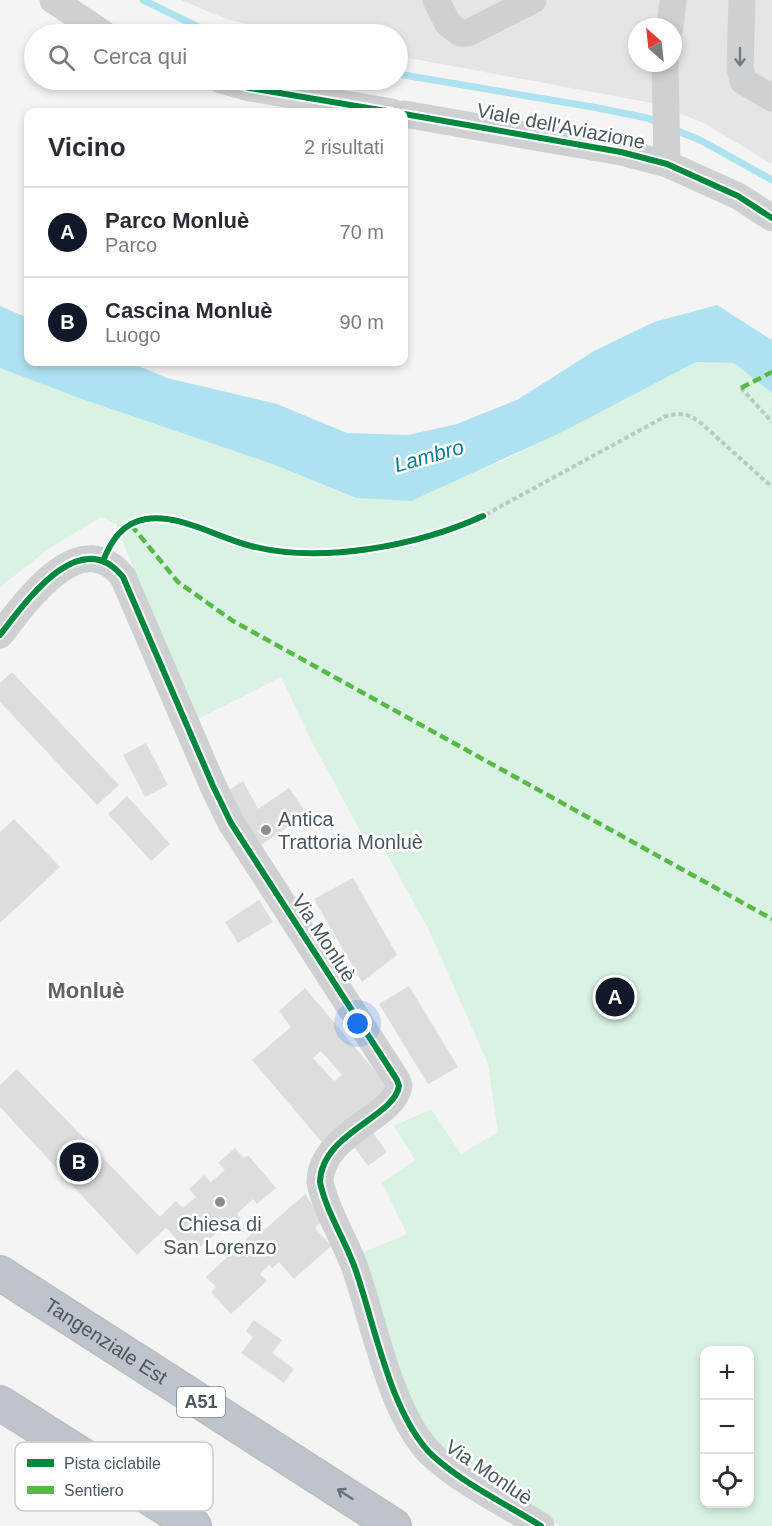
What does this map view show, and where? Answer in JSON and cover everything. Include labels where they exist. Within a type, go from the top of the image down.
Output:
[{"type":"highway","name":"Tangenziale Est","points":[[3,1274],[394,1526]]},
{"type":"highway","points":[[0,1403],[62,1442]]},
{"type":"highway","points":[[170,1511],[194,1526]]},
{"type":"street","points":[[53,0],[89,24]]},
{"type":"street","points":[[436,0],[448,24],[460,33],[468,33],[533,0]]},
{"type":"street","points":[[671,18],[673,0]]},
{"type":"street","points":[[742,0],[740,68],[743,81],[772,98]]},
{"type":"street","points":[[665,72],[667,141]]},
{"type":"street","points":[[262,90],[368,108]]},
{"type":"street","name":"Viale dell'Aviazione","points":[[408,115],[621,152],[667,141],[738,196],[772,218]]},
{"type":"street","points":[[0,635],[37,588],[54,573],[82,561],[103,561]]},
{"type":"street","name":"Via Monluè","points":[[103,561],[115,567],[126,584],[231,823],[398,1080],[399,1086],[395,1098],[344,1139],[327,1158],[321,1169],[320,1182],[356,1271],[400,1404],[411,1427],[434,1456],[541,1526]]},
{"type":"path","points":[[741,388],[772,422]]},
{"type":"path","points":[[103,561],[110,542],[120,531],[143,520],[154,519],[175,522],[250,546],[280,552],[330,552],[416,539],[458,527],[483,516],[666,416],[678,413],[691,416],[702,424],[772,487]]},
{"type":"shaded area","points":[[181,0],[772,0],[772,164],[704,123],[652,103],[408,58],[408,24],[247,24],[226,19]]},
{"type":"green space","points":[[696,362],[734,363],[772,393],[772,1526],[560,1526],[452,1459],[438,1446],[415,1413],[359,1254],[407,1234],[382,1183],[415,1160],[394,1126],[431,1109],[461,1154],[498,1132],[488,1064],[429,930],[374,831],[363,836],[311,740],[281,677],[194,721],[116,524],[101,517],[50,548],[0,587],[0,368],[79,398],[275,465],[355,498],[501,462]]},
{"type":"water","name":"Lambro","points":[[717,305],[772,340],[772,393],[734,363],[696,362],[560,433],[411,501],[356,498],[275,465],[79,398],[0,368],[0,306],[24,316],[24,366],[138,366],[167,378],[277,404],[347,433],[408,435],[457,424],[517,400],[594,351],[654,322]]},
{"type":"building","points":[[12,672],[119,785],[97,805],[0,702],[0,683]]},
{"type":"building","points":[[146,743],[168,785],[145,797],[123,755]]},
{"type":"building","name":"Antica Trattoria Monluè","points":[[243,781],[258,809],[289,788],[307,814],[258,847],[226,792]]},
{"type":"building","points":[[127,796],[170,844],[151,861],[108,814]]},
{"type":"building","points":[[14,819],[60,867],[0,923],[0,832]]},
{"type":"building","points":[[353,878],[397,955],[362,982],[314,899]]},
{"type":"building","points":[[259,900],[273,922],[238,943],[225,922]]},
{"type":"building","points":[[409,986],[458,1067],[428,1084],[379,1004]]},
{"type":"building","points":[[305,988],[391,1090],[325,1146],[252,1060],[291,1027],[279,1011]],"holes":[[[321,1051],[342,1075],[334,1081],[313,1058]]]},
{"type":"building","points":[[17,1069],[160,1217],[176,1201],[183,1208],[196,1197],[189,1189],[204,1175],[211,1182],[225,1170],[218,1163],[235,1148],[244,1158],[248,1155],[276,1188],[257,1204],[253,1199],[237,1214],[241,1219],[229,1230],[225,1226],[191,1255],[166,1228],[137,1255],[0,1107],[0,1085]]},
{"type":"building","points":[[373,1133],[387,1152],[368,1166],[354,1147]]},
{"type":"building","points":[[305,1194],[323,1220],[315,1228],[331,1246],[294,1279],[279,1262],[272,1268],[269,1265],[260,1274],[267,1281],[231,1314],[211,1292],[216,1287],[206,1277],[259,1227],[263,1231]]},
{"type":"building","points":[[254,1320],[282,1340],[272,1353],[294,1369],[284,1383],[241,1353],[253,1337],[246,1331]]},
{"type":"waterway","points":[[143,0],[192,24]]},
{"type":"waterway","points":[[408,76],[598,108],[647,118],[660,123]]},
{"type":"waterway","points":[[673,129],[702,141],[772,180]]},
{"type":"marked path","points":[[741,388],[772,372]]},
{"type":"marked path","points":[[131,525],[178,582],[233,621],[772,919]]},
{"type":"cycle path","points":[[262,90],[368,108]]},
{"type":"cycle path","points":[[408,115],[621,152],[667,164],[738,196],[772,218]]},
{"type":"cycle path","points":[[103,561],[110,547],[124,529],[130,524],[146,519],[159,518],[186,523],[251,546],[308,553],[369,549],[399,543],[429,536],[483,516]]},
{"type":"cycle path","points":[[0,635],[39,588],[72,563],[89,559],[106,563],[123,577],[231,823],[399,1086],[385,1108],[332,1151],[323,1165],[320,1182],[356,1271],[395,1394],[418,1439],[433,1456],[472,1485],[541,1526]]},
{"type":"place","name":"Antica Trattoria Monluè","points":[[266,830]]},
{"type":"place","name":"Parco Monluè","points":[[615,997]]},
{"type":"place","name":"Cascina Monluè","points":[[79,1162]]},
{"type":"place","name":"Chiesa di San Lorenzo","points":[[220,1202]]},
{"type":"district","name":"Monluè","points":[[86,990]]}]
